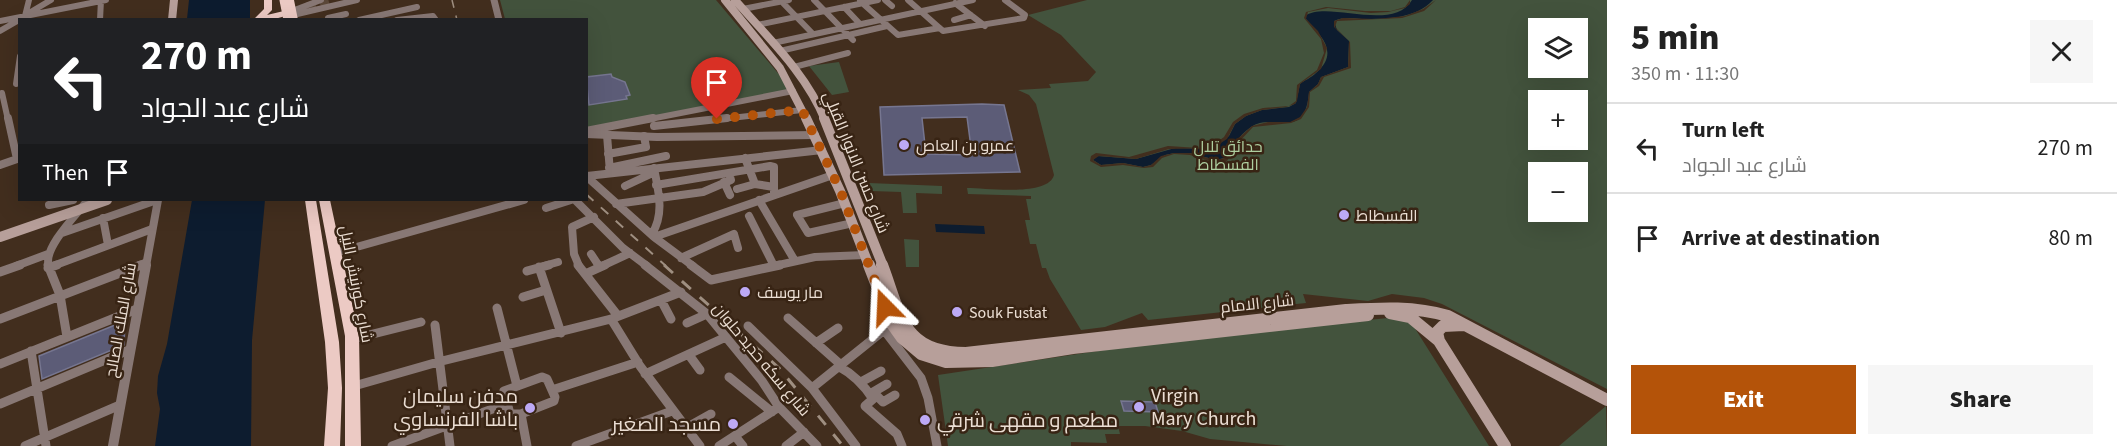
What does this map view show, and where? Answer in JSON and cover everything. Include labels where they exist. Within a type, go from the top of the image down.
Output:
[{"type":"highway","points":[[260,18],[269,9],[268,0]]},
{"type":"highway","points":[[277,0],[278,18]]},
{"type":"highway","points":[[284,0],[292,16]]},
{"type":"highway","points":[[290,0],[292,16]]},
{"type":"highway","points":[[260,18],[292,16]]},
{"type":"highway","name":"شارع كورنيش النيل","points":[[310,201],[332,342],[335,388],[332,446]]},
{"type":"highway","name":"شارع كورنيش النيل","points":[[324,201],[353,339],[353,446]]},
{"type":"main road","points":[[172,18],[174,0]]},
{"type":"main road","name":"شارع حسن الانوار القبلي","points":[[725,0],[774,61],[794,92],[840,190],[893,325]]},
{"type":"main road","name":"شارع حسن الانوار القبلي","points":[[735,0],[813,92],[852,189],[893,325]]},
{"type":"main road","points":[[794,92],[813,92]]},
{"type":"main road","points":[[840,190],[852,189]]},
{"type":"main road","points":[[0,237],[85,204],[102,201]]},
{"type":"main road","points":[[1408,312],[1438,341],[1505,446]]},
{"type":"main road","name":"شارع الامام","points":[[893,325],[901,339],[917,352],[939,361],[964,362],[1386,313],[1437,312],[1476,329],[1607,400]]},
{"type":"main road","points":[[1438,341],[1437,332],[1443,326],[1461,325],[1476,329]]},
{"type":"street","points":[[25,18],[29,0]]},
{"type":"street","points":[[25,18],[51,0]]},
{"type":"street","points":[[25,18],[102,0],[100,18]]},
{"type":"street","points":[[292,16],[321,0]]},
{"type":"street","points":[[292,16],[357,0]]},
{"type":"street","points":[[494,0],[498,18]]},
{"type":"street","points":[[743,9],[789,0]]},
{"type":"street","points":[[814,0],[851,37]]},
{"type":"street","points":[[757,25],[876,0]]},
{"type":"street","points":[[885,0],[892,6]]},
{"type":"street","points":[[908,0],[942,29]]},
{"type":"street","points":[[776,47],[813,34],[922,11],[953,2],[973,0]]},
{"type":"street","points":[[861,2],[898,35],[985,26],[1024,18],[1025,15],[1005,0]]},
{"type":"street","points":[[781,1],[813,34]]},
{"type":"street","points":[[953,2],[985,26]]},
{"type":"street","points":[[328,18],[346,17],[343,4]]},
{"type":"street","points":[[388,17],[417,7]]},
{"type":"street","points":[[844,7],[860,24]]},
{"type":"street","points":[[954,20],[971,15]]},
{"type":"street","points":[[415,18],[433,16],[434,18]]},
{"type":"street","points":[[0,21],[18,19]]},
{"type":"street","points":[[0,31],[18,22]]},
{"type":"street","points":[[776,47],[851,37],[887,26]]},
{"type":"street","points":[[794,67],[848,53]]},
{"type":"street","points":[[16,84],[18,70]]},
{"type":"street","points":[[588,133],[652,118],[794,92]]},
{"type":"street","points":[[0,165],[18,159],[2,93]]},
{"type":"street","points":[[713,106],[717,119]]},
{"type":"street","points":[[654,126],[802,110]]},
{"type":"street","points":[[652,118],[657,137]]},
{"type":"street","points":[[588,133],[657,137],[815,135]]},
{"type":"street","points":[[607,135],[610,171]]},
{"type":"street","points":[[608,154],[646,147],[644,136]]},
{"type":"street","points":[[610,171],[655,170],[822,150]]},
{"type":"street","points":[[588,176],[666,156]]},
{"type":"street","points":[[745,158],[755,184]]},
{"type":"street","points":[[657,185],[774,167],[774,191]]},
{"type":"street","points":[[653,235],[658,224],[655,170]]},
{"type":"street","points":[[625,186],[655,170]]},
{"type":"street","points":[[616,204],[703,192],[731,180],[729,173]]},
{"type":"street","points":[[653,235],[759,200],[774,191],[833,175]]},
{"type":"street","points":[[588,177],[616,204],[706,278],[716,280],[795,261],[833,255],[865,255]]},
{"type":"street","points":[[724,182],[730,195]]},
{"type":"street","points":[[736,189],[755,184],[774,191]]},
{"type":"street","points":[[759,200],[795,261]]},
{"type":"street","points":[[62,233],[155,201]]},
{"type":"street","name":"شارع الملك الصالح","points":[[113,446],[158,201]]},
{"type":"street","points":[[335,253],[520,201]]},
{"type":"street","points":[[546,208],[570,201]]},
{"type":"street","name":"شارع سكه حديد حلوان","points":[[574,201],[630,253],[707,314],[762,381],[775,410],[804,432],[817,446]]},
{"type":"street","points":[[45,221],[50,202]]},
{"type":"street","points":[[845,203],[798,214],[809,233],[853,223]]},
{"type":"street","points":[[67,337],[60,296],[48,268],[48,254],[85,204]]},
{"type":"street","points":[[749,216],[774,266]]},
{"type":"street","points":[[104,218],[108,245]]},
{"type":"street","points":[[594,218],[572,227],[574,254],[579,266],[614,318],[645,374],[700,446]]},
{"type":"street","points":[[48,268],[152,229]]},
{"type":"street","points":[[681,258],[734,234],[738,248]]},
{"type":"street","points":[[585,274],[630,253]]},
{"type":"street","points":[[0,272],[48,254]]},
{"type":"street","points":[[591,254],[600,267]]},
{"type":"street","points":[[527,271],[558,262]]},
{"type":"street","points":[[1,320],[145,263]]},
{"type":"street","points":[[539,267],[561,333]]},
{"type":"street","points":[[523,297],[546,290]]},
{"type":"street","points":[[354,386],[438,362],[614,318],[681,292]]},
{"type":"street","points":[[661,300],[671,319]]},
{"type":"street","points":[[497,308],[517,386]]},
{"type":"street","points":[[0,364],[137,309]]},
{"type":"street","points":[[687,323],[707,314]]},
{"type":"street","points":[[788,318],[861,382],[871,396]]},
{"type":"street","points":[[353,339],[421,322]]},
{"type":"street","points":[[435,325],[450,446]]},
{"type":"street","points":[[812,388],[893,325],[921,378],[928,398],[937,446]]},
{"type":"street","points":[[748,326],[812,388],[856,446]]},
{"type":"street","points":[[816,343],[838,328]]},
{"type":"street","points":[[645,374],[726,337]]},
{"type":"street","points":[[0,404],[129,350]]},
{"type":"street","points":[[31,351],[45,442]]},
{"type":"street","points":[[689,355],[700,370]]},
{"type":"street","points":[[552,390],[638,362]]},
{"type":"street","points":[[861,382],[881,371]]},
{"type":"street","points":[[719,446],[775,410],[729,376]]},
{"type":"street","points":[[546,377],[555,398],[552,403],[521,414],[511,415],[503,393],[517,386],[546,377]]},
{"type":"street","points":[[887,384],[871,396],[865,406],[897,434],[902,446]]},
{"type":"street","points":[[871,396],[877,396],[883,402],[895,395]]},
{"type":"street","points":[[392,446],[506,404]]},
{"type":"street","points":[[25,446],[45,442],[120,405]]},
{"type":"street","points":[[576,446],[672,411]]},
{"type":"street","points":[[521,414],[527,446]]},
{"type":"street","points":[[686,428],[711,414]]},
{"type":"street","points":[[786,446],[804,432]]},
{"type":"street","points":[[735,436],[743,446]]},
{"type":"green space","points":[[500,0],[716,0],[793,91],[588,131],[588,18],[505,18]]},
{"type":"green space","name":"حدائق تلال الفسطاط","points":[[1087,0],[1607,0],[1607,389],[1442,304],[1424,298],[1392,294],[1368,301],[1303,294],[1306,303],[1148,320],[1142,313],[1105,327],[1081,330],[1050,279],[1046,268],[1042,268],[1036,244],[1030,244],[1025,220],[1030,220],[1026,199],[1031,199],[1031,196],[968,194],[967,188],[1029,189],[1049,182],[1054,175],[1036,104],[1029,95],[1018,90],[1051,88],[1049,84],[1088,81],[1096,72],[1061,35],[1028,15]]},
{"type":"green space","points":[[839,62],[849,92],[832,95],[809,66]]},
{"type":"green space","points":[[869,183],[942,186],[942,194],[916,193],[917,213],[903,213],[901,192],[871,191]]},
{"type":"green space","points":[[904,239],[919,240],[919,267],[906,267]]},
{"type":"green space","points":[[1398,317],[1411,322],[1489,446],[1287,446],[1210,439],[1182,431],[1145,426],[1118,426],[1120,434],[1105,434],[1107,443],[1071,442],[1071,446],[948,446],[938,375],[1178,339]]},
{"type":"green space","points":[[1606,406],[1607,446],[1559,446]]},
{"type":"water","points":[[189,0],[250,0],[250,18],[187,18]]},
{"type":"water","points":[[1412,0],[1433,0],[1418,11],[1400,17],[1344,18],[1334,21],[1337,30],[1349,41],[1348,67],[1321,77],[1318,84],[1309,92],[1301,117],[1287,123],[1260,123],[1251,127],[1239,137],[1224,158],[1216,160],[1190,153],[1174,153],[1165,155],[1151,165],[1143,167],[1123,163],[1101,165],[1093,160],[1097,156],[1136,159],[1175,148],[1211,149],[1229,136],[1235,124],[1246,116],[1262,110],[1289,107],[1296,103],[1300,84],[1314,75],[1323,65],[1327,58],[1326,44],[1305,16],[1328,11],[1390,14],[1403,10]]},
{"type":"water","points":[[192,201],[265,201],[252,340],[251,446],[155,446],[160,409],[157,393],[158,376],[167,344]]},
{"type":"water","points":[[935,224],[984,226],[985,234],[936,232]]},
{"type":"pier","points":[[1410,0],[1410,4],[1405,8],[1388,12],[1371,13],[1328,8],[1308,12],[1306,19],[1318,31],[1327,48],[1321,69],[1300,84],[1297,101],[1289,106],[1296,101],[1297,85],[1317,70],[1324,53],[1321,39],[1304,18],[1306,12],[1326,7],[1391,11],[1405,7]]},
{"type":"pier","points":[[1436,0],[1424,11],[1402,18],[1337,21],[1335,27],[1349,41],[1334,27],[1334,21],[1343,18],[1376,19],[1405,16],[1423,9]]},
{"type":"pier","points":[[1349,41],[1351,68],[1324,77],[1319,86],[1310,92],[1309,107],[1301,119],[1291,123],[1253,127],[1237,144],[1227,161],[1214,162],[1190,155],[1174,154],[1162,158],[1153,167],[1144,168],[1123,165],[1101,167],[1090,161],[1091,156],[1096,153],[1129,157],[1168,146],[1199,148],[1213,145],[1224,137],[1233,122],[1244,114],[1263,108],[1289,106],[1262,110],[1246,116],[1235,124],[1227,139],[1213,148],[1169,149],[1136,159],[1099,156],[1093,160],[1101,165],[1123,163],[1143,167],[1151,165],[1161,156],[1174,153],[1190,153],[1216,160],[1224,158],[1233,143],[1252,126],[1268,122],[1290,122],[1300,117],[1307,107],[1309,92],[1318,84],[1321,77],[1348,67]]},
{"type":"building","points":[[611,74],[612,77],[625,82],[630,95],[626,96],[627,99],[589,105],[588,77]]},
{"type":"building","name":"عمرو بن العاص","points":[[1004,105],[1020,172],[884,175],[880,107]],"holes":[[[967,117],[972,155],[926,154],[922,118]]]},
{"type":"building","points":[[125,321],[124,345],[42,379],[39,356]]},
{"type":"building","name":"Virgin Mary Church","points":[[1121,401],[1155,402],[1158,412],[1124,411]]},
{"type":"tunnel","points":[[307,7],[332,0]]},
{"type":"railway","points":[[452,0],[456,18]]},
{"type":"railway","points":[[588,196],[666,266]]},
{"type":"railway","points":[[664,265],[779,368],[843,446]]},
{"type":"place","name":"عمرو بن العاص","points":[[904,145]]},
{"type":"place","name":"الفسطاط","points":[[1344,215]]},
{"type":"place","name":"مار يوسف","points":[[745,292]]},
{"type":"place","name":"Souk Fustat","points":[[957,312]]},
{"type":"place","name":"Virgin Mary Church","points":[[1139,407]]},
{"type":"place","name":"مدفن سليمان باشا الفرنساوي","points":[[530,408]]},
{"type":"place","name":"مطعم و مقهى شرقي","points":[[925,420]]},
{"type":"place","name":"مسجد الصغير","points":[[733,424]]},
{"type":"route","points":[[717,119],[802,110],[840,190],[885,307]]}]
